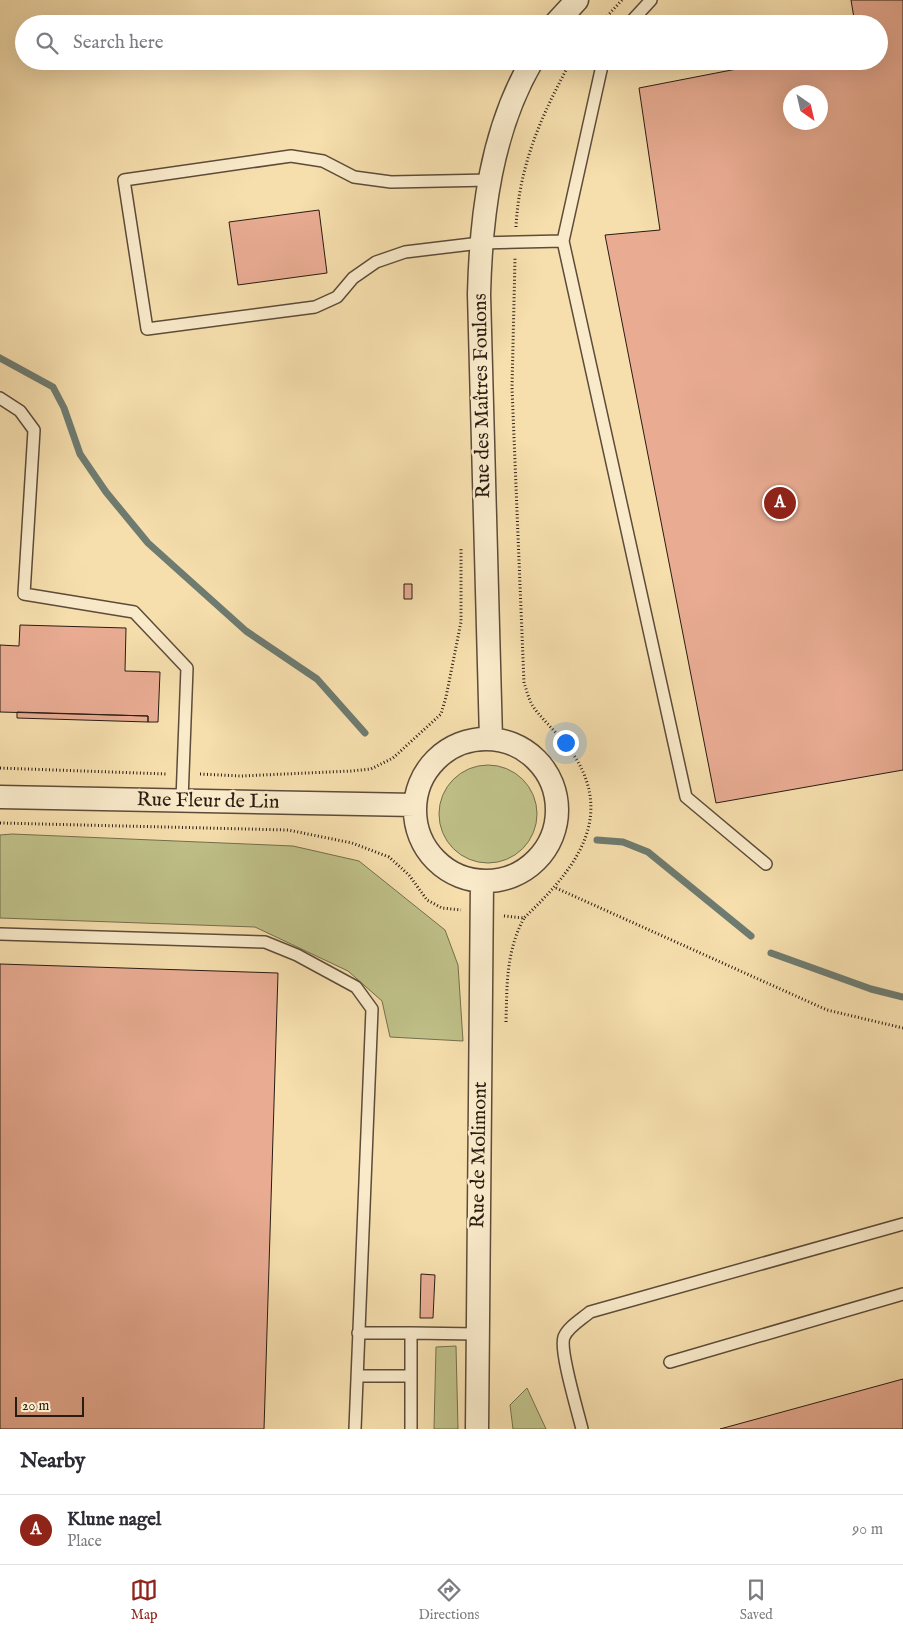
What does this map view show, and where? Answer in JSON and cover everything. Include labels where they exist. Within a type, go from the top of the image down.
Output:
[{"type":"street","points":[[563,15],[577,0]]},
{"type":"street","name":"Rue des Maîtres Foulons","points":[[491,739],[479,294],[480,243],[498,139],[510,104],[527,70]]},
{"type":"street","points":[[491,739],[515,744],[536,758],[550,778],[557,802],[556,826],[545,849],[528,867],[506,878],[482,881],[460,876],[441,865],[426,848],[417,827],[415,805],[420,784],[432,764],[448,750],[469,741],[491,739]]},
{"type":"street","name":"Rue Fleur de Lin","points":[[0,797],[415,805]]},
{"type":"street","name":"Rue de Molimont","points":[[477,1429],[482,881]]},
{"type":"lane","points":[[637,15],[651,0]]},
{"type":"lane","points":[[601,70],[563,241],[686,797],[766,864]]},
{"type":"lane","points":[[491,180],[391,182],[354,178],[323,161],[291,156],[124,180],[147,329],[315,307],[336,297],[353,278],[376,262],[405,252],[480,243],[563,241]]},
{"type":"lane","points":[[0,398],[20,411],[34,430],[24,594],[134,612],[187,668],[182,800]]},
{"type":"lane","points":[[0,934],[266,942],[297,955],[356,988],[372,1009],[355,1429]]},
{"type":"lane","points":[[582,1429],[564,1353],[564,1337],[574,1325],[590,1312],[903,1224]]},
{"type":"lane","points":[[670,1362],[903,1294]]},
{"type":"lane","points":[[358,1332],[477,1334]]},
{"type":"lane","points":[[411,1333],[411,1429]]},
{"type":"lane","points":[[357,1376],[411,1376]]},
{"type":"path","points":[[608,15],[622,0]]},
{"type":"path","points":[[0,823],[288,830],[352,843],[389,856],[409,875],[427,900],[442,908],[481,913],[524,918],[556,888],[576,859],[591,823],[590,791],[576,758],[533,706],[524,683],[512,388],[517,210],[526,162],[545,108],[566,70]]},
{"type":"path","points":[[0,768],[241,776],[371,768],[393,758],[441,714],[461,622],[461,543]]},
{"type":"path","points":[[556,888],[826,1010],[903,1028]]},
{"type":"green space","points":[[488,765],[507,768],[523,779],[534,795],[537,814],[534,833],[523,849],[507,860],[488,863],[469,860],[453,849],[442,833],[439,814],[442,795],[453,779],[469,768]]},
{"type":"green space","points":[[0,835],[293,846],[359,861],[445,930],[458,965],[463,1041],[390,1037],[382,1001],[348,971],[255,927],[0,918]]},
{"type":"green space","points":[[456,1346],[458,1429],[434,1429],[436,1347]]},
{"type":"green space","points":[[527,1388],[546,1429],[513,1429],[510,1405]]},
{"type":"building","points":[[851,0],[903,0],[903,770],[716,803],[605,235],[660,230],[639,88],[732,70],[888,70],[888,15],[854,15]]},
{"type":"building","points":[[319,210],[327,273],[238,285],[229,222]]},
{"type":"building","points":[[404,584],[412,584],[412,599],[404,599]]},
{"type":"building","points":[[20,625],[126,628],[125,671],[160,672],[158,722],[148,722],[148,716],[0,712],[0,645],[19,646]]},
{"type":"building","points":[[17,712],[148,716],[148,722],[17,718]]},
{"type":"building","points":[[0,964],[278,973],[264,1429],[0,1429]]},
{"type":"building","points":[[421,1274],[435,1275],[433,1318],[420,1318]]},
{"type":"building","points":[[903,1379],[903,1429],[720,1429]]},
{"type":"waterway","points":[[0,358],[53,387],[64,408],[80,454],[106,492],[148,543],[246,631],[317,679],[365,733]]},
{"type":"waterway","points":[[597,840],[623,842],[648,852],[751,936]]},
{"type":"waterway","points":[[771,953],[871,989],[903,997]]},
{"type":"place","name":"Klune nagel","points":[[780,503]]}]
